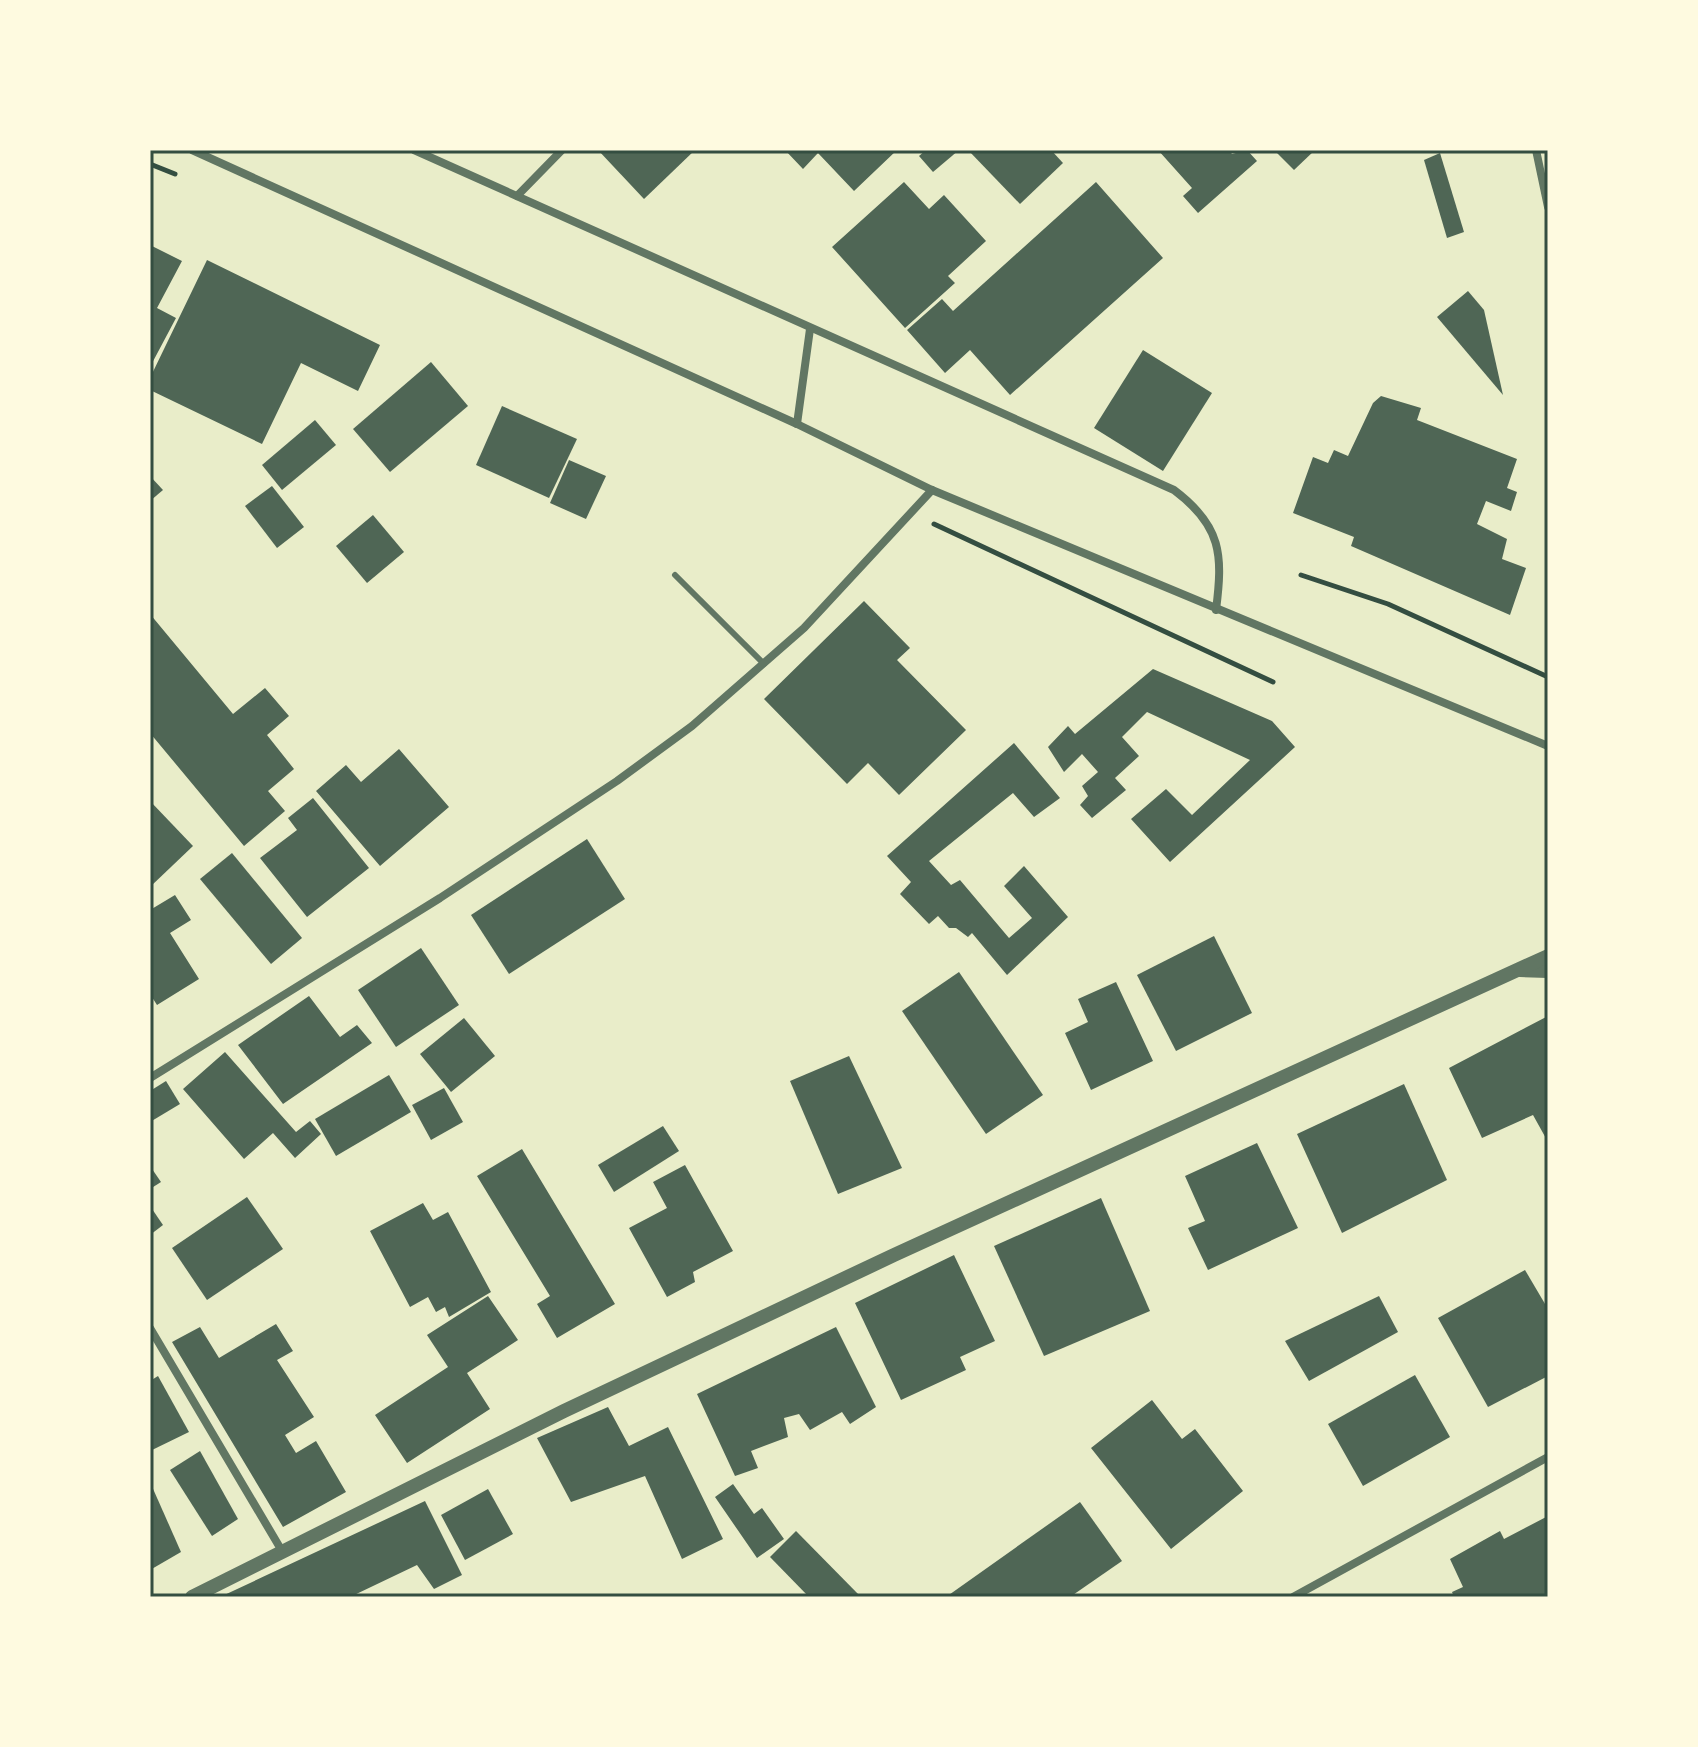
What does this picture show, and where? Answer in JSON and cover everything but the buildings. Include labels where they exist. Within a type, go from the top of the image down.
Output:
[{"type":"street","points":[[192,150],[797,424],[932,490],[1548,746]]},
{"type":"street","points":[[414,150],[1174,490],[1203,516],[1218,546],[1222,566],[1216,610]]},
{"type":"street","points":[[517,196],[562,150]]},
{"type":"street","points":[[1536,150],[1548,207]]},
{"type":"street","points":[[797,424],[810,329]]},
{"type":"street","points":[[150,1078],[440,898],[617,781],[692,726],[804,628],[932,490]]},
{"type":"street","points":[[192,1597],[564,1411],[894,1255],[1548,956]]},
{"type":"street","points":[[1518,970],[1548,971]]},
{"type":"street","points":[[150,1328],[282,1551]]},
{"type":"street","points":[[1293,1597],[1548,1457]]},
{"type":"lane","points":[[675,575],[764,664]]},
{"type":"path","points":[[1301,575],[1388,604],[1548,677]]}]
